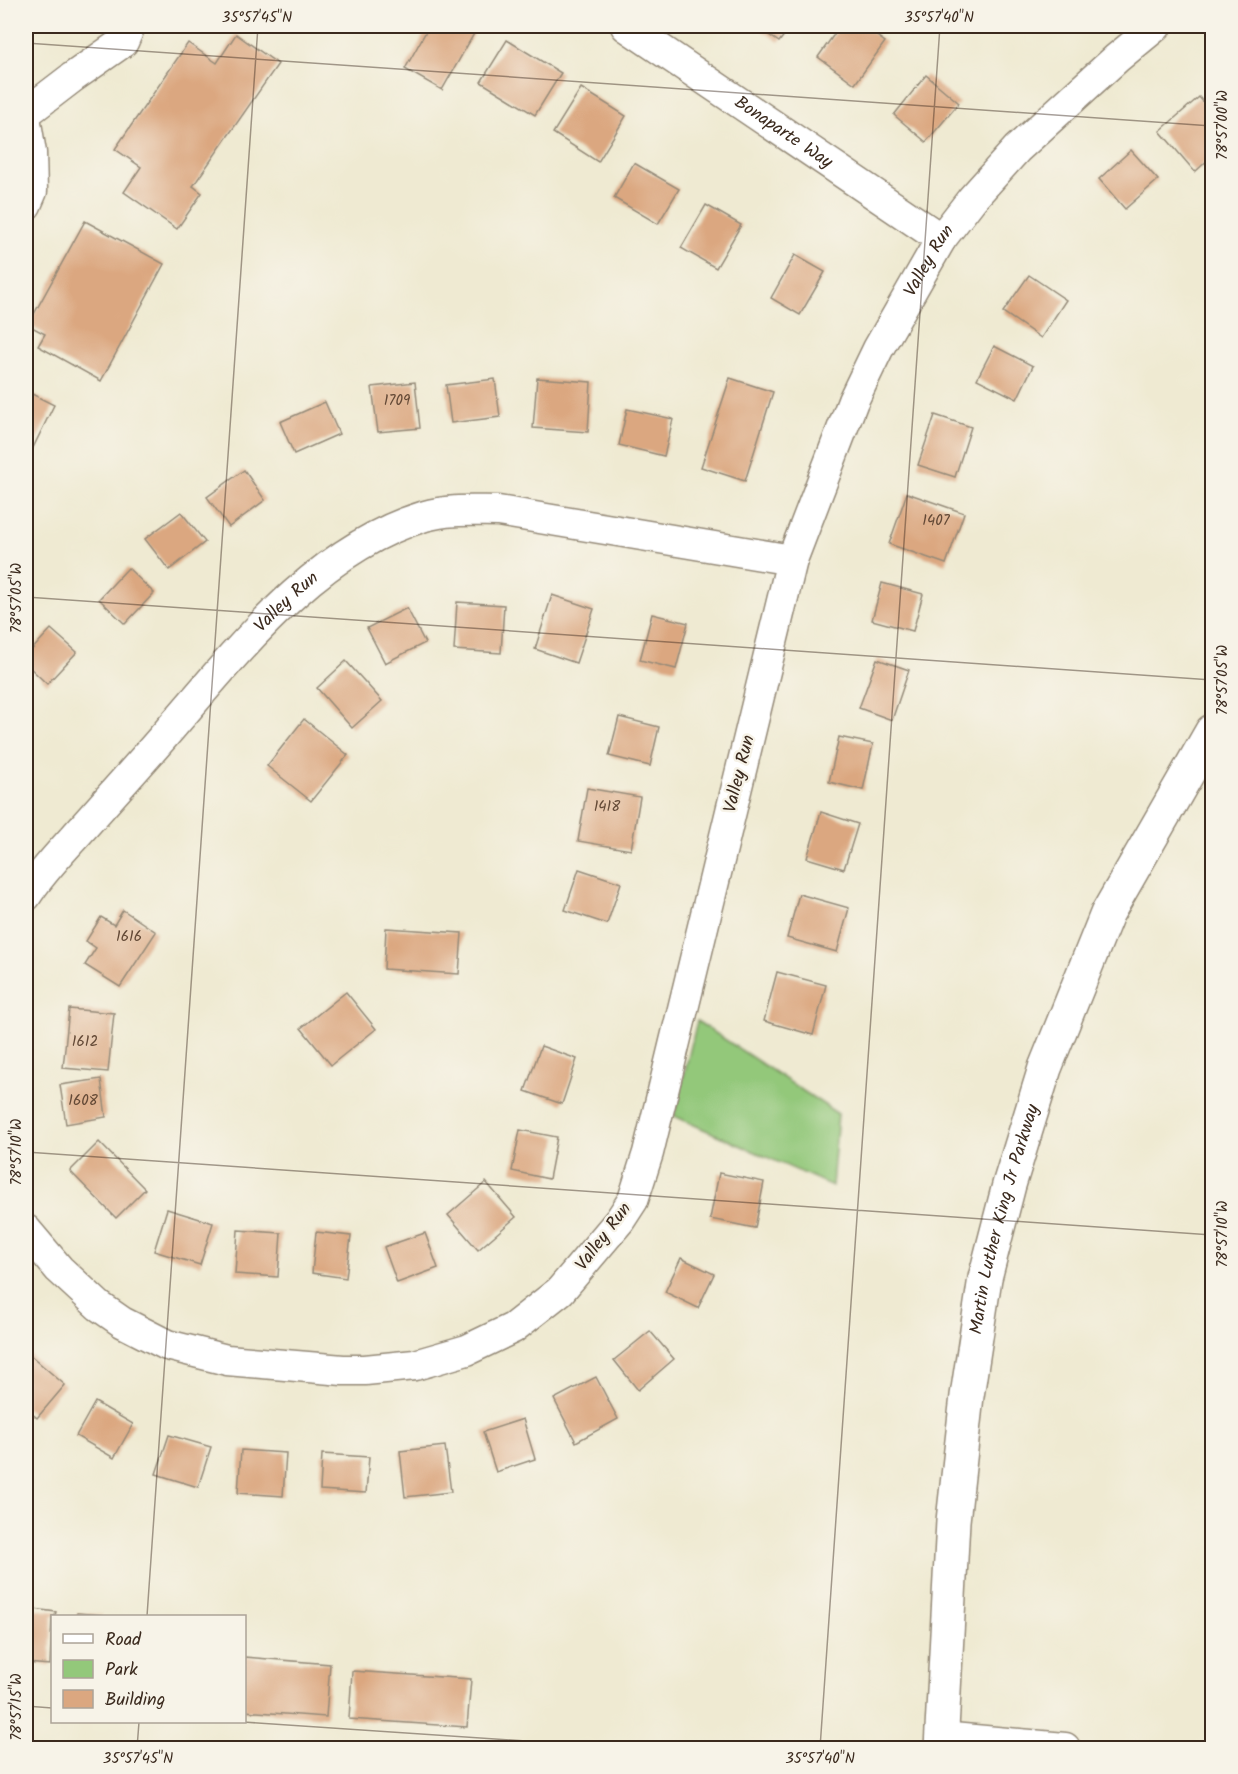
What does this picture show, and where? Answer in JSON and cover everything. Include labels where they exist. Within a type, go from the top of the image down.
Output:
[{"type":"main road","name":"Martin Luther King Jr Parkway","points":[[941,1743],[953,1521],[967,1396],[985,1278],[1009,1185],[1045,1068],[1102,925],[1212,731]]},
{"type":"street","points":[[26,113],[123,42],[130,26]]},
{"type":"street","name":"Bonaparte Way","points":[[626,26],[941,239]]},
{"type":"street","name":"Valley Run","points":[[26,1230],[59,1269],[122,1322],[167,1345],[227,1360],[343,1370],[415,1365],[467,1350],[513,1328],[560,1292],[620,1220],[633,1200],[648,1154],[792,560],[853,401],[878,349],[941,239],[972,199],[1017,149],[1116,58],[1156,26]]},
{"type":"street","points":[[26,123],[31,153],[32,191],[26,205]]},
{"type":"street","name":"Valley Run","points":[[26,896],[60,853],[264,622],[314,575],[357,546],[399,526],[426,516],[453,512],[498,511],[792,560]]},
{"type":"street","points":[[941,1743],[1065,1749]]},
{"type":"green space","points":[[697,1021],[838,1114],[832,1186],[674,1116]]},
{"type":"building","points":[[429,26],[468,26],[476,30],[442,90],[405,69]]},
{"type":"building","points":[[756,26],[791,26],[779,42]]},
{"type":"building","points":[[840,26],[863,26],[885,42],[855,84],[818,57]]},
{"type":"building","points":[[236,34],[278,64],[193,186],[202,193],[177,229],[124,192],[141,167],[115,149],[188,43],[217,63]]},
{"type":"building","points":[[507,40],[561,73],[535,115],[481,82]]},
{"type":"building","points":[[926,75],[959,103],[926,142],[894,115]]},
{"type":"building","points":[[581,88],[626,116],[598,162],[553,133]]},
{"type":"building","points":[[1199,97],[1212,112],[1212,156],[1195,172],[1160,131]]},
{"type":"building","points":[[1131,150],[1158,180],[1125,209],[1099,179]]},
{"type":"building","points":[[634,163],[679,189],[658,224],[614,198]]},
{"type":"building","points":[[706,205],[741,225],[716,268],[681,248]]},
{"type":"building","points":[[85,221],[164,264],[101,381],[38,346],[45,334],[28,325]]},
{"type":"building","points":[[795,255],[825,272],[800,315],[771,298]]},
{"type":"building","points":[[1029,275],[1066,300],[1041,338],[1003,312]]},
{"type":"building","points":[[994,346],[1033,366],[1017,399],[977,379]]},
{"type":"building","points":[[537,378],[591,382],[588,432],[533,428]]},
{"type":"building","points":[[730,378],[773,392],[745,481],[701,467]]},
{"type":"building","points":[[495,379],[500,417],[451,423],[446,385]]},
{"type":"building","points":[[415,382],[420,428],[378,432],[372,387]]},
{"type":"building","points":[[26,391],[54,405],[26,462]]},
{"type":"building","points":[[325,402],[339,434],[294,454],[280,422]]},
{"type":"building","points":[[627,409],[673,419],[664,456],[619,445]]},
{"type":"building","points":[[935,415],[971,427],[955,477],[918,465]]},
{"type":"building","points":[[244,470],[265,500],[229,527],[207,497]]},
{"type":"building","points":[[907,493],[964,513],[946,564],[889,544]]},
{"type":"building","points":[[181,512],[205,542],[169,570],[145,539]]},
{"type":"building","points":[[128,568],[154,593],[125,624],[99,599]]},
{"type":"building","points":[[882,583],[923,594],[913,631],[872,620]]},
{"type":"building","points":[[552,595],[594,609],[576,663],[535,649]]},
{"type":"building","points":[[457,602],[504,605],[501,653],[454,650]]},
{"type":"building","points":[[407,608],[425,643],[385,663],[367,628]]},
{"type":"building","points":[[652,614],[688,623],[676,669],[640,660]]},
{"type":"building","points":[[51,629],[77,652],[47,684],[26,664],[26,656]]},
{"type":"building","points":[[877,659],[909,670],[892,720],[859,708]]},
{"type":"building","points":[[346,661],[382,701],[352,728],[317,688]]},
{"type":"building","points":[[619,717],[659,727],[650,766],[609,756]]},
{"type":"building","points":[[304,719],[348,755],[311,801],[267,766]]},
{"type":"building","points":[[839,737],[873,744],[863,790],[829,782]]},
{"type":"building","points":[[587,788],[640,797],[631,850],[578,841]]},
{"type":"building","points":[[821,812],[858,824],[844,869],[807,858]]},
{"type":"building","points":[[579,869],[621,883],[607,924],[565,910]]},
{"type":"building","points":[[799,894],[849,908],[837,952],[787,938]]},
{"type":"building","points":[[123,910],[156,932],[120,987],[85,965],[96,948],[86,941],[101,917],[114,925]]},
{"type":"building","points":[[386,928],[462,933],[459,974],[384,969]]},
{"type":"building","points":[[777,972],[826,985],[813,1035],[764,1021]]},
{"type":"building","points":[[346,992],[376,1029],[331,1065],[301,1028]]},
{"type":"building","points":[[69,1009],[114,1013],[108,1072],[63,1068]]},
{"type":"building","points":[[541,1046],[577,1059],[562,1104],[525,1091]]},
{"type":"building","points":[[101,1079],[106,1117],[66,1124],[60,1085]]},
{"type":"building","points":[[520,1130],[557,1137],[549,1179],[512,1171]]},
{"type":"building","points":[[99,1142],[145,1189],[116,1218],[70,1171]]},
{"type":"building","points":[[719,1173],[764,1182],[755,1228],[710,1219]]},
{"type":"building","points":[[486,1182],[516,1217],[478,1250],[448,1215]]},
{"type":"building","points":[[167,1209],[213,1223],[200,1265],[154,1251]]},
{"type":"building","points":[[238,1230],[281,1233],[278,1277],[235,1274]]},
{"type":"building","points":[[316,1232],[351,1236],[346,1278],[312,1273]]},
{"type":"building","points":[[425,1233],[438,1268],[397,1283],[384,1247]]},
{"type":"building","points":[[681,1258],[714,1274],[698,1308],[665,1292]]},
{"type":"building","points":[[650,1331],[674,1359],[638,1390],[614,1360]]},
{"type":"building","points":[[29,1354],[65,1385],[37,1418],[26,1408],[26,1358]]},
{"type":"building","points":[[596,1377],[618,1419],[576,1442],[554,1399]]},
{"type":"building","points":[[95,1402],[133,1424],[114,1458],[76,1436]]},
{"type":"building","points":[[523,1419],[535,1459],[496,1472],[483,1432]]},
{"type":"building","points":[[169,1435],[211,1447],[198,1487],[156,1474]]},
{"type":"building","points":[[445,1446],[451,1492],[405,1497],[400,1451]]},
{"type":"building","points":[[241,1450],[286,1453],[283,1496],[238,1493]]},
{"type":"building","points":[[322,1454],[369,1457],[366,1493],[320,1490]]},
{"type":"building","points":[[26,1608],[56,1612],[55,1615],[51,1615],[50,1665],[26,1663]]},
{"type":"building","points":[[77,1613],[102,1615],[76,1615]]},
{"type":"building","points":[[246,1657],[330,1664],[326,1717],[246,1711]]},
{"type":"building","points":[[352,1671],[471,1679],[467,1727],[349,1719]]}]
